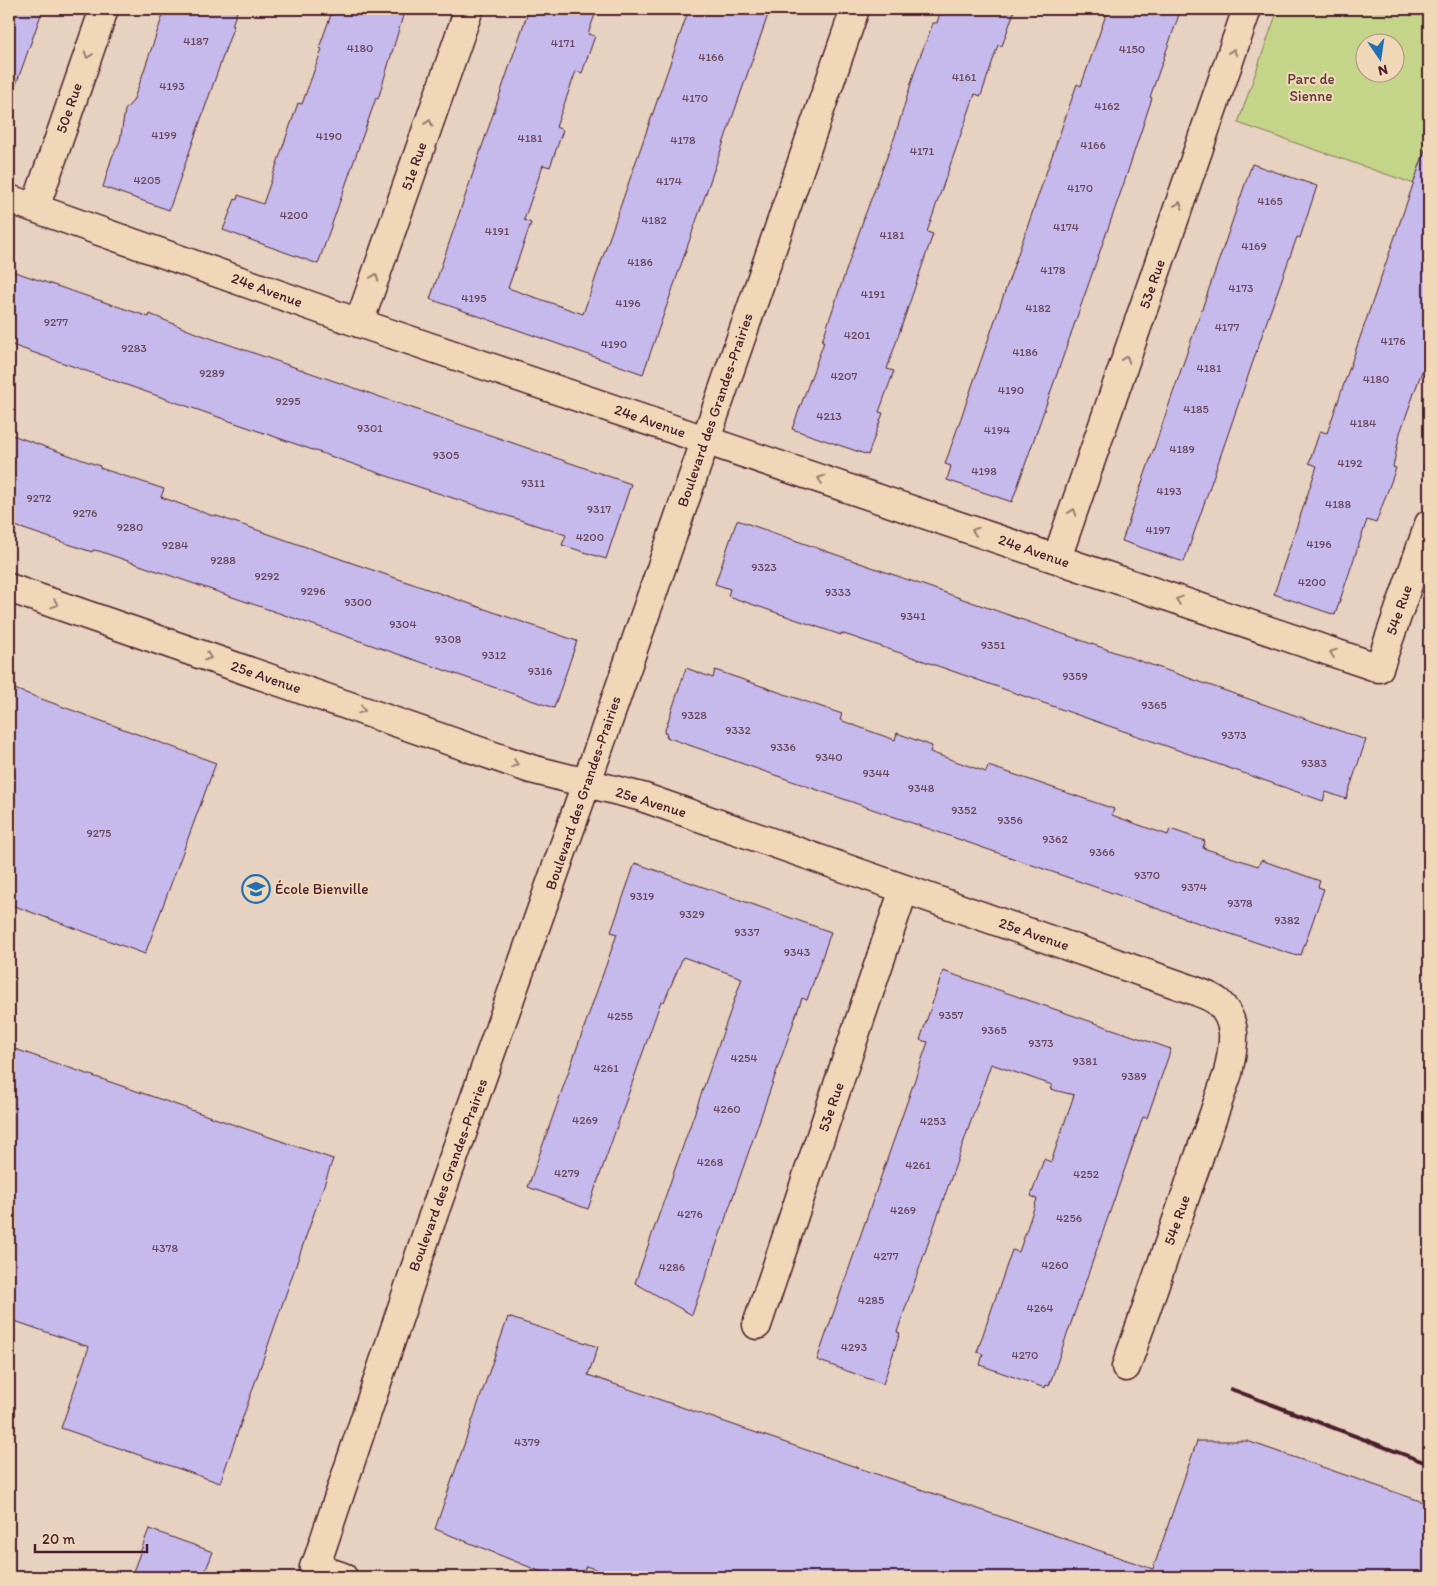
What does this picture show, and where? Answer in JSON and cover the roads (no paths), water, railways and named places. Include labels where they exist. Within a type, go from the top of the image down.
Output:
[{"type":"street","name":"50e Rue","points":[[35,208],[104,9]]},
{"type":"street","name":"51e Rue","points":[[359,323],[468,9]]},
{"type":"street","name":"Boulevard des Grandes-Prairies","points":[[313,1572],[429,1227],[586,784],[855,9]]},
{"type":"street","name":"53e Rue","points":[[1057,558],[1248,9]]},
{"type":"street","name":"24e Avenue","points":[[9,198],[359,323],[1379,668]]},
{"type":"street","name":"54e Rue","points":[[1379,668],[1429,524]]},
{"type":"street","name":"25e Avenue","points":[[9,588],[531,769],[642,797],[1193,990],[1217,1001],[1232,1020],[1233,1046],[1228,1073]]},
{"type":"street","name":"53e Rue","points":[[757,1325],[904,889]]},
{"type":"street","name":"54e Rue","points":[[1126,1367],[1228,1073]]},
{"type":"street","points":[[313,1572],[343,1577]]},
{"type":"railway","points":[[1231,1389],[1429,1464]]},
{"type":"place","name":"École Bienville","points":[[256,889]]},
{"type":"park label","name":"Parc de Sienne","points":[[1311,88]]}]
